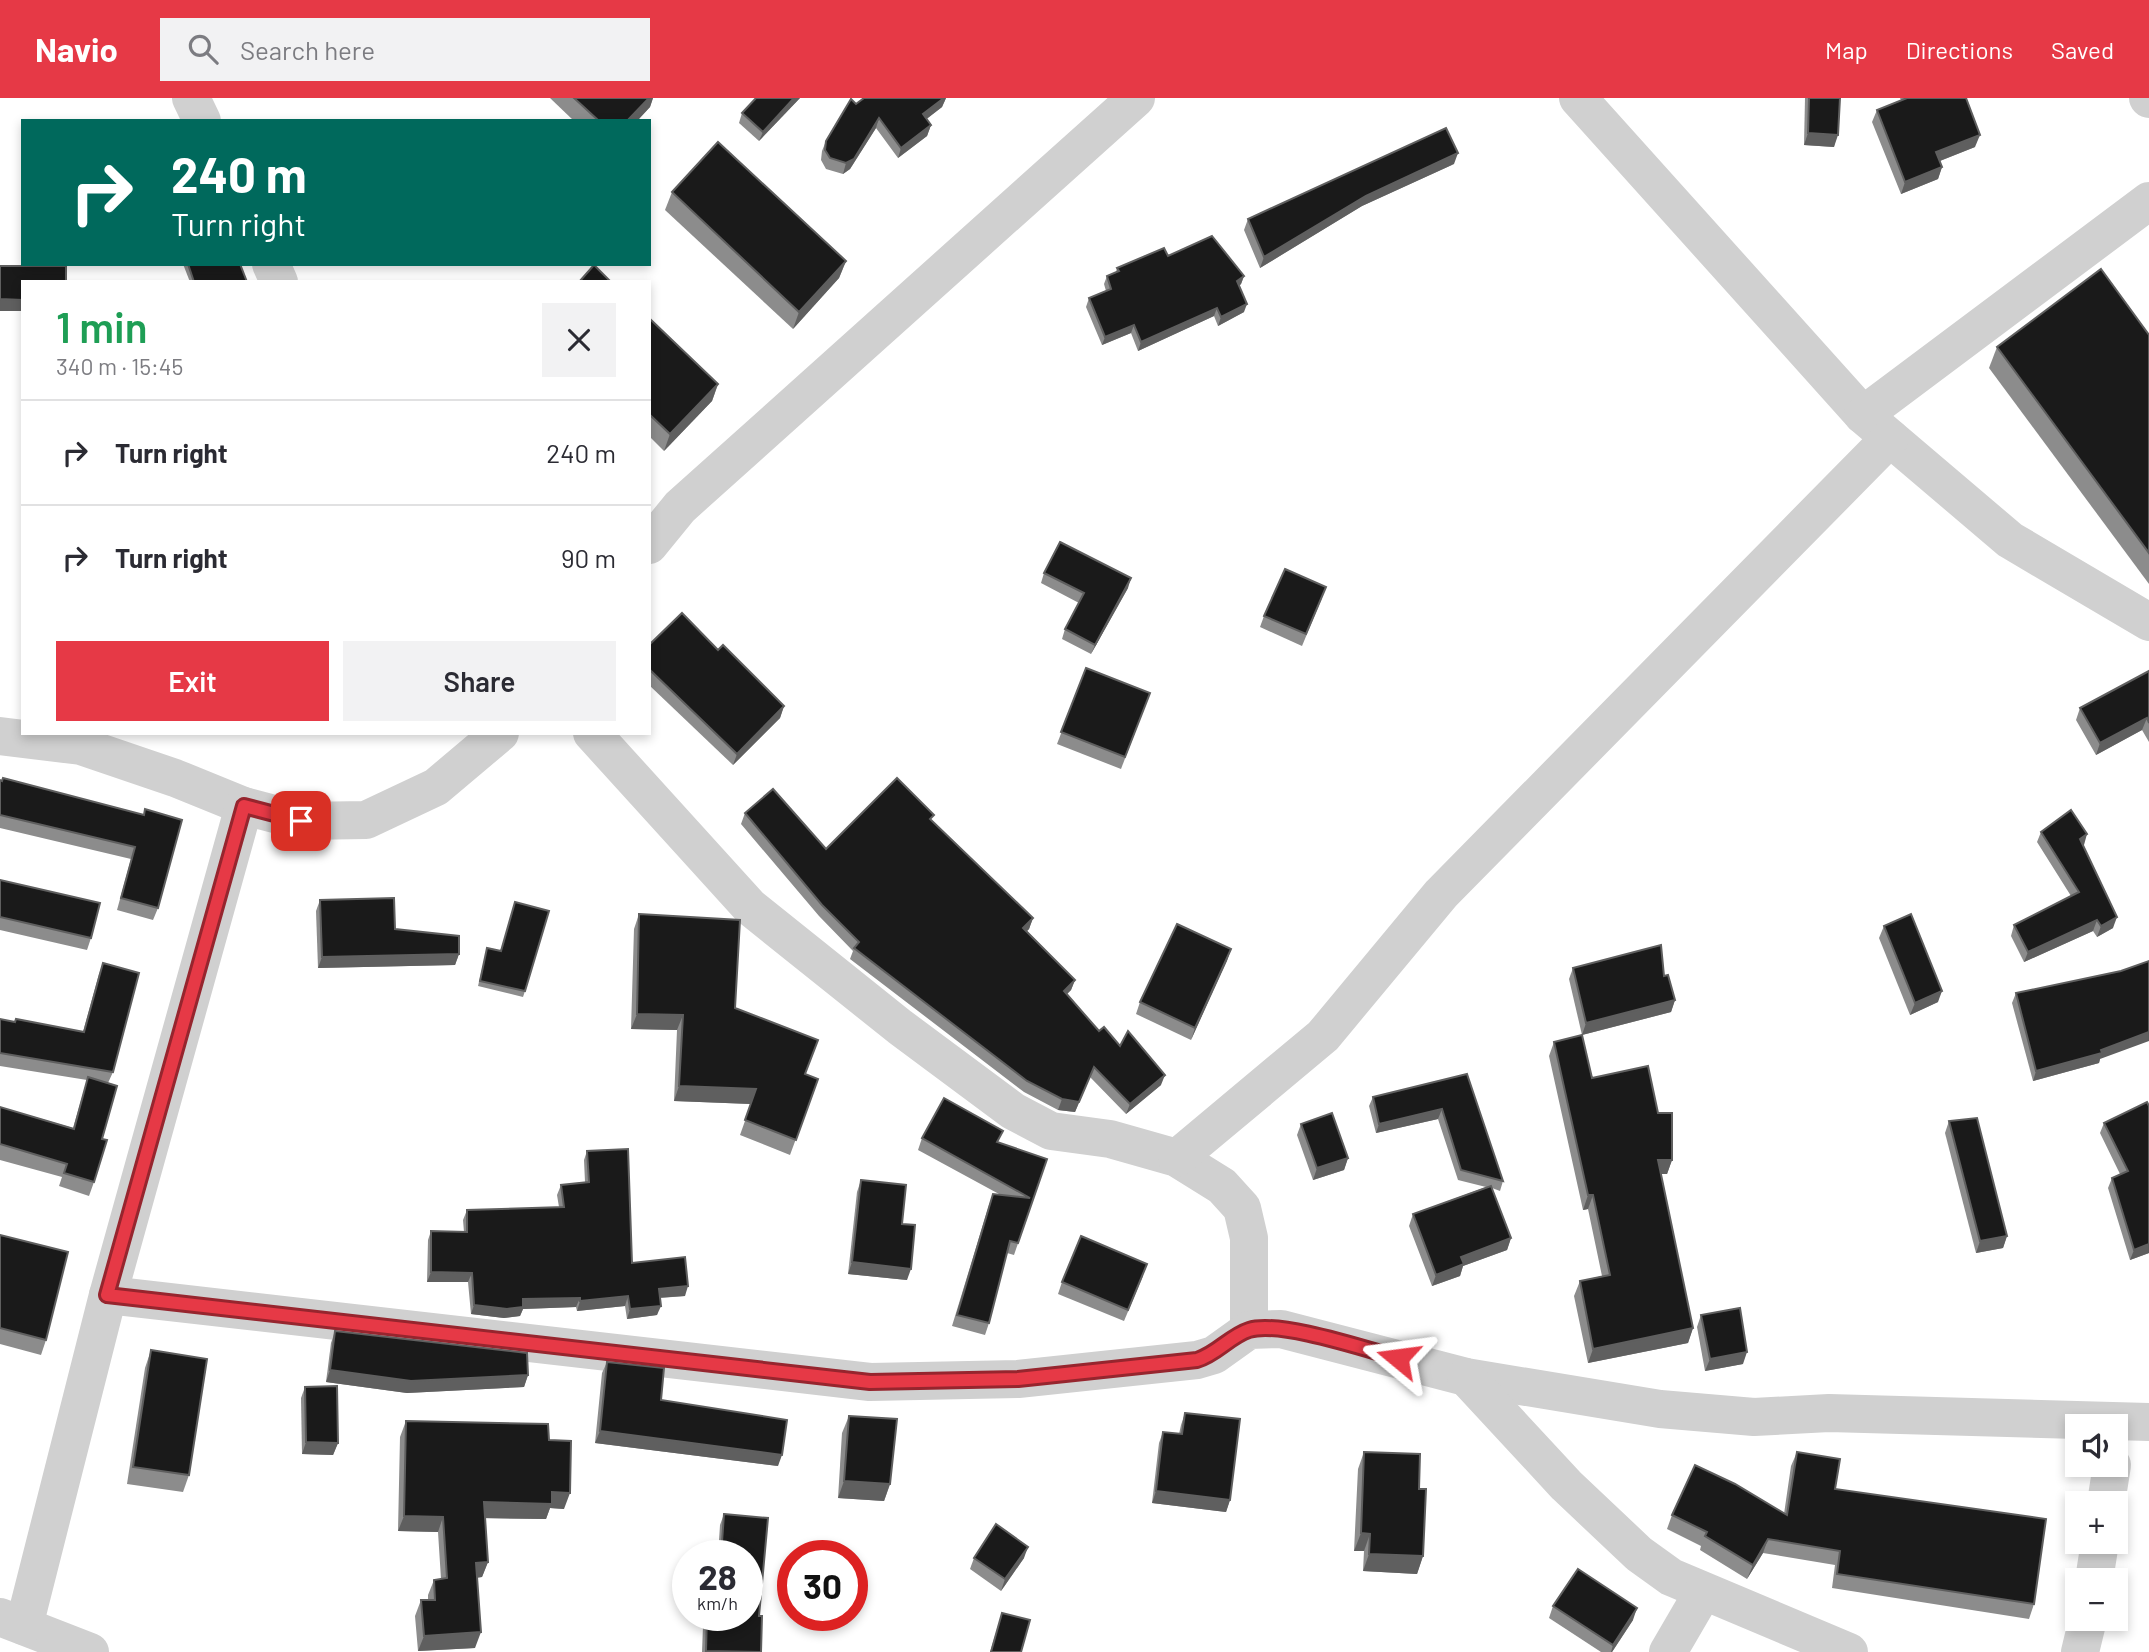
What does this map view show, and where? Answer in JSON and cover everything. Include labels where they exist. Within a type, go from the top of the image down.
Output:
[{"type":"street","points":[[191,98],[201,119]]},
{"type":"street","points":[[1578,98],[1876,426],[2010,540],[2149,622]]},
{"type":"street","points":[[651,543],[680,507],[1134,99]]},
{"type":"street","points":[[1177,1158],[1323,1036],[1441,894],[1876,426],[2149,201]]},
{"type":"street","points":[[0,736],[81,746],[175,778],[244,806],[301,821],[366,820],[436,787],[498,735]]},
{"type":"street","points":[[594,735],[750,907],[956,1070],[1013,1111],[1051,1131],[1110,1139],[1177,1158],[1222,1186],[1242,1208],[1249,1238],[1249,1330]]},
{"type":"street","points":[[90,1652],[12,1622],[244,806]]},
{"type":"street","points":[[107,1295],[870,1382],[1018,1379],[1197,1360],[1214,1355],[1249,1330],[1281,1329],[1466,1377],[1660,1409],[1754,1417],[1829,1413],[2065,1425]]},
{"type":"street","points":[[1466,1377],[1566,1485],[1639,1554],[1671,1577],[1849,1652]]},
{"type":"street","points":[[1668,1652],[1703,1592]]},
{"type":"street","points":[[2081,1652],[2085,1631]]},
{"type":"building","points":[[574,98],[649,98],[629,119],[597,119]]},
{"type":"building","points":[[756,98],[794,98],[763,132],[742,113]]},
{"type":"building","points":[[864,98],[944,98],[923,114],[931,125],[901,148],[879,118],[854,159],[846,163],[830,158],[825,150],[826,141],[851,99],[856,104]]},
{"type":"building","points":[[1809,98],[1840,98],[1838,135],[1808,133]]},
{"type":"building","points":[[1907,98],[1966,98],[1980,135],[1936,152],[1942,167],[1905,182],[1877,110]]},
{"type":"building","points":[[1446,128],[1458,153],[1366,196],[1264,257],[1248,219]]},
{"type":"building","points":[[718,142],[846,261],[799,312],[672,192]]},
{"type":"building","points":[[1212,236],[1244,276],[1237,281],[1247,304],[1221,317],[1217,308],[1141,342],[1134,325],[1105,337],[1089,298],[1111,289],[1107,276],[1119,271],[1117,268],[1164,248],[1168,256]]},
{"type":"building","points":[[0,266],[66,266],[66,280],[21,280],[21,300],[0,299]]},
{"type":"building","points":[[189,266],[241,266],[246,280],[193,280]]},
{"type":"building","points":[[595,266],[609,280],[581,280]]},
{"type":"building","points":[[2101,269],[2149,335],[2149,553],[1997,347]]},
{"type":"building","points":[[651,320],[718,384],[670,434],[651,416]]},
{"type":"building","points":[[1060,542],[1131,578],[1095,645],[1065,629],[1084,593],[1044,573]]},
{"type":"building","points":[[1285,569],[1326,587],[1306,634],[1264,616]]},
{"type":"building","points":[[682,613],[718,650],[723,645],[784,706],[737,754],[651,671],[651,643]]},
{"type":"building","points":[[1086,668],[1150,693],[1125,757],[1061,732]]},
{"type":"building","points":[[2149,671],[2149,723],[2147,718],[2100,743],[2080,708]]},
{"type":"building","points":[[3,778],[144,815],[145,809],[182,820],[158,908],[121,898],[135,847],[0,815],[0,780]]},
{"type":"building","points":[[897,778],[934,815],[930,819],[1033,918],[1023,928],[1075,980],[1064,991],[1099,1031],[1104,1027],[1120,1046],[1128,1031],[1165,1075],[1130,1104],[1094,1067],[1079,1102],[1062,1099],[1027,1081],[854,948],[859,942],[822,905],[745,813],[773,789],[826,849]]},
{"type":"building","points":[[2071,810],[2087,834],[2080,839],[2117,917],[2101,926],[2097,920],[2028,952],[2014,925],[2079,892],[2041,832]]},
{"type":"building","points":[[0,880],[100,903],[91,938],[0,917]]},
{"type":"building","points":[[394,898],[395,929],[459,936],[459,954],[322,957],[320,900]]},
{"type":"building","points":[[515,902],[549,911],[525,991],[480,981],[487,948],[501,951]]},
{"type":"building","points":[[639,914],[740,920],[735,1008],[818,1040],[805,1074],[818,1079],[796,1140],[745,1120],[756,1089],[679,1086],[683,1015],[637,1014]]},
{"type":"building","points":[[1911,914],[1942,991],[1915,1003],[1884,926]]},
{"type":"building","points":[[1177,924],[1231,949],[1195,1028],[1140,1002]]},
{"type":"building","points":[[1661,945],[1664,976],[1668,975],[1675,1000],[1586,1023],[1573,968]]},
{"type":"building","points":[[2149,961],[2149,1032],[2101,1050],[2102,1053],[2036,1071],[2016,993],[2121,971]]},
{"type":"building","points":[[103,963],[139,973],[113,1072],[0,1053],[0,1019],[15,1022],[16,1019],[84,1032]]},
{"type":"building","points":[[1582,1035],[1592,1078],[1648,1066],[1658,1113],[1672,1113],[1672,1160],[1658,1160],[1693,1328],[1593,1349],[1580,1281],[1610,1275],[1593,1195],[1588,1195],[1554,1042]]},
{"type":"building","points":[[1467,1074],[1503,1181],[1461,1170],[1442,1109],[1379,1124],[1373,1097]]},
{"type":"building","points":[[88,1077],[117,1086],[102,1139],[107,1140],[94,1182],[64,1173],[67,1164],[0,1144],[0,1107],[74,1129]]},
{"type":"building","points":[[944,1098],[1003,1131],[997,1142],[1047,1159],[1018,1243],[1010,1241],[989,1323],[957,1315],[993,1194],[1030,1198],[922,1138]]},
{"type":"building","points":[[2147,1102],[2149,1244],[2134,1250],[2112,1178],[2128,1171],[2104,1123]]},
{"type":"building","points":[[1332,1113],[1348,1158],[1317,1168],[1301,1124]]},
{"type":"building","points":[[1977,1118],[2007,1236],[1980,1241],[1949,1121]]},
{"type":"building","points":[[628,1149],[632,1263],[685,1257],[688,1286],[659,1289],[661,1306],[630,1309],[628,1296],[580,1301],[580,1298],[523,1299],[523,1307],[507,1309],[474,1305],[472,1273],[431,1272],[431,1231],[467,1232],[467,1210],[564,1207],[561,1185],[589,1182],[587,1151]]},
{"type":"building","points":[[861,1180],[906,1185],[902,1224],[915,1225],[911,1269],[852,1262]]},
{"type":"building","points":[[1491,1186],[1511,1238],[1461,1257],[1464,1264],[1436,1275],[1413,1214]]},
{"type":"building","points":[[0,1235],[68,1252],[46,1340],[0,1328]]},
{"type":"building","points":[[1081,1236],[1147,1264],[1128,1310],[1062,1282]]},
{"type":"building","points":[[1740,1308],[1747,1352],[1710,1359],[1701,1315]]},
{"type":"building","points":[[335,1331],[527,1353],[528,1375],[411,1381],[330,1370]]},
{"type":"building","points":[[151,1350],[207,1359],[189,1475],[133,1467]]},
{"type":"building","points":[[607,1362],[664,1368],[661,1400],[787,1420],[782,1455],[600,1431]]},
{"type":"building","points":[[337,1386],[338,1443],[306,1442],[305,1387]]},
{"type":"building","points":[[1185,1413],[1240,1419],[1230,1500],[1156,1491],[1163,1432],[1182,1434]]},
{"type":"building","points":[[849,1416],[897,1419],[890,1484],[844,1481]]},
{"type":"building","points":[[406,1421],[548,1424],[549,1440],[571,1441],[570,1493],[552,1492],[552,1504],[484,1502],[488,1562],[476,1563],[481,1632],[424,1636],[421,1600],[435,1600],[434,1580],[447,1578],[443,1517],[404,1516]]},
{"type":"building","points":[[1364,1452],[1420,1454],[1419,1489],[1426,1489],[1423,1556],[1369,1554],[1370,1534],[1361,1533]]},
{"type":"building","points":[[1797,1452],[1840,1459],[1835,1489],[2046,1519],[2034,1604],[1837,1574],[1840,1551],[1768,1539],[1753,1565],[1705,1536],[1707,1532],[1672,1515],[1695,1465],[1735,1484],[1787,1515]]},
{"type":"building","points":[[724,1514],[768,1518],[763,1572],[763,1540],[722,1540]]},
{"type":"building","points":[[996,1524],[1028,1547],[1005,1579],[974,1558]]},
{"type":"building","points":[[1578,1569],[1637,1608],[1613,1645],[1553,1606]]},
{"type":"building","points":[[1002,1613],[1030,1620],[1021,1652],[991,1652]]},
{"type":"building","points":[[707,1631],[762,1631],[761,1652],[706,1651]]},
{"type":"route","points":[[301,821],[244,806],[107,1295],[870,1382],[1018,1379],[1197,1360],[1214,1355],[1249,1330],[1281,1329],[1398,1358]]}]
